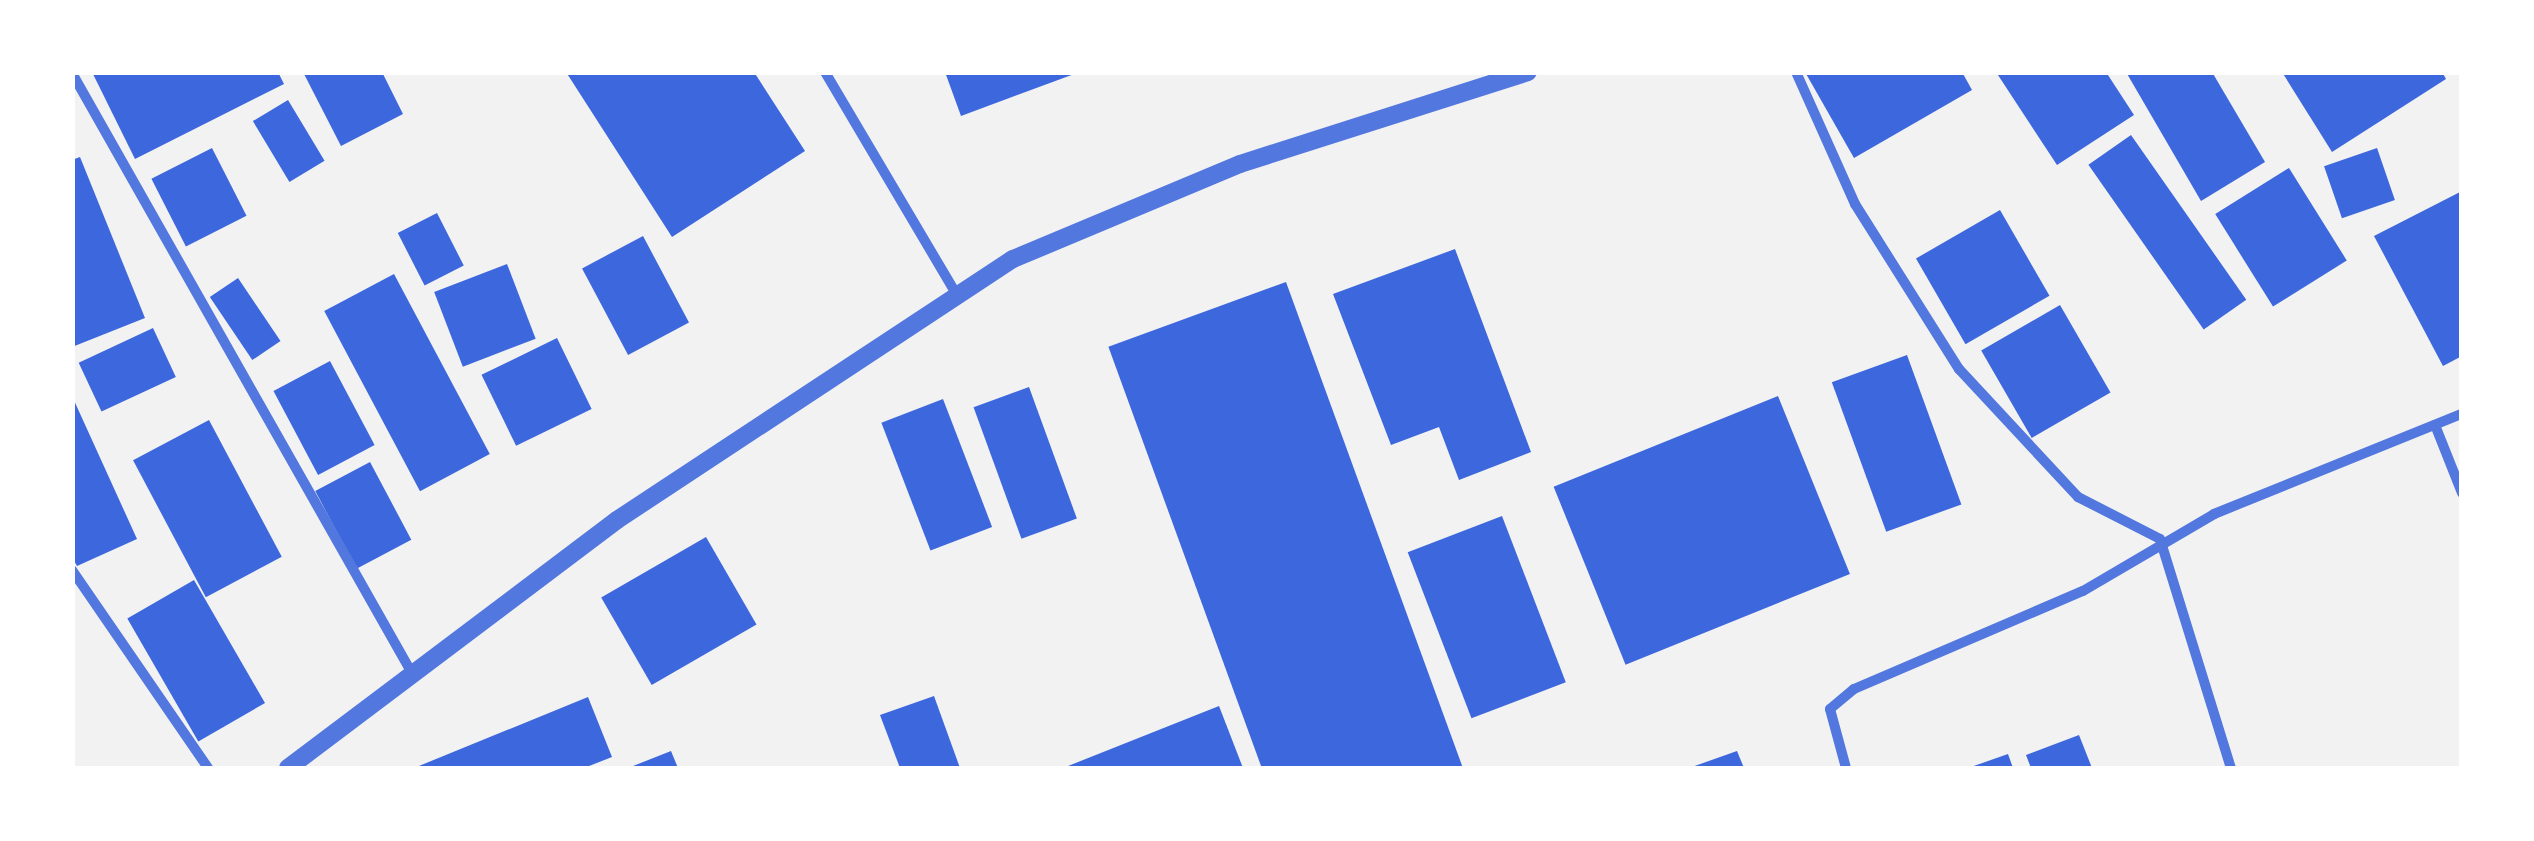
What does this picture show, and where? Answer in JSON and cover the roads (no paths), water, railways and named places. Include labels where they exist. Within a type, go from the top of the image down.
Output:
[{"type":"street","points":[[72,72],[412,675]]},
{"type":"street","points":[[825,72],[956,292]]},
{"type":"street","points":[[288,768],[617,520],[956,292],[1203,178],[1528,72]]},
{"type":"street","points":[[1796,72],[1855,204],[1958,369],[2078,498],[2160,539],[2231,768]]},
{"type":"street","points":[[1846,768],[1830,709],[1839,699],[2083,591],[2160,539],[2462,414]]},
{"type":"street","points":[[2435,425],[2462,494]]},
{"type":"street","points":[[72,570],[208,768]]}]
